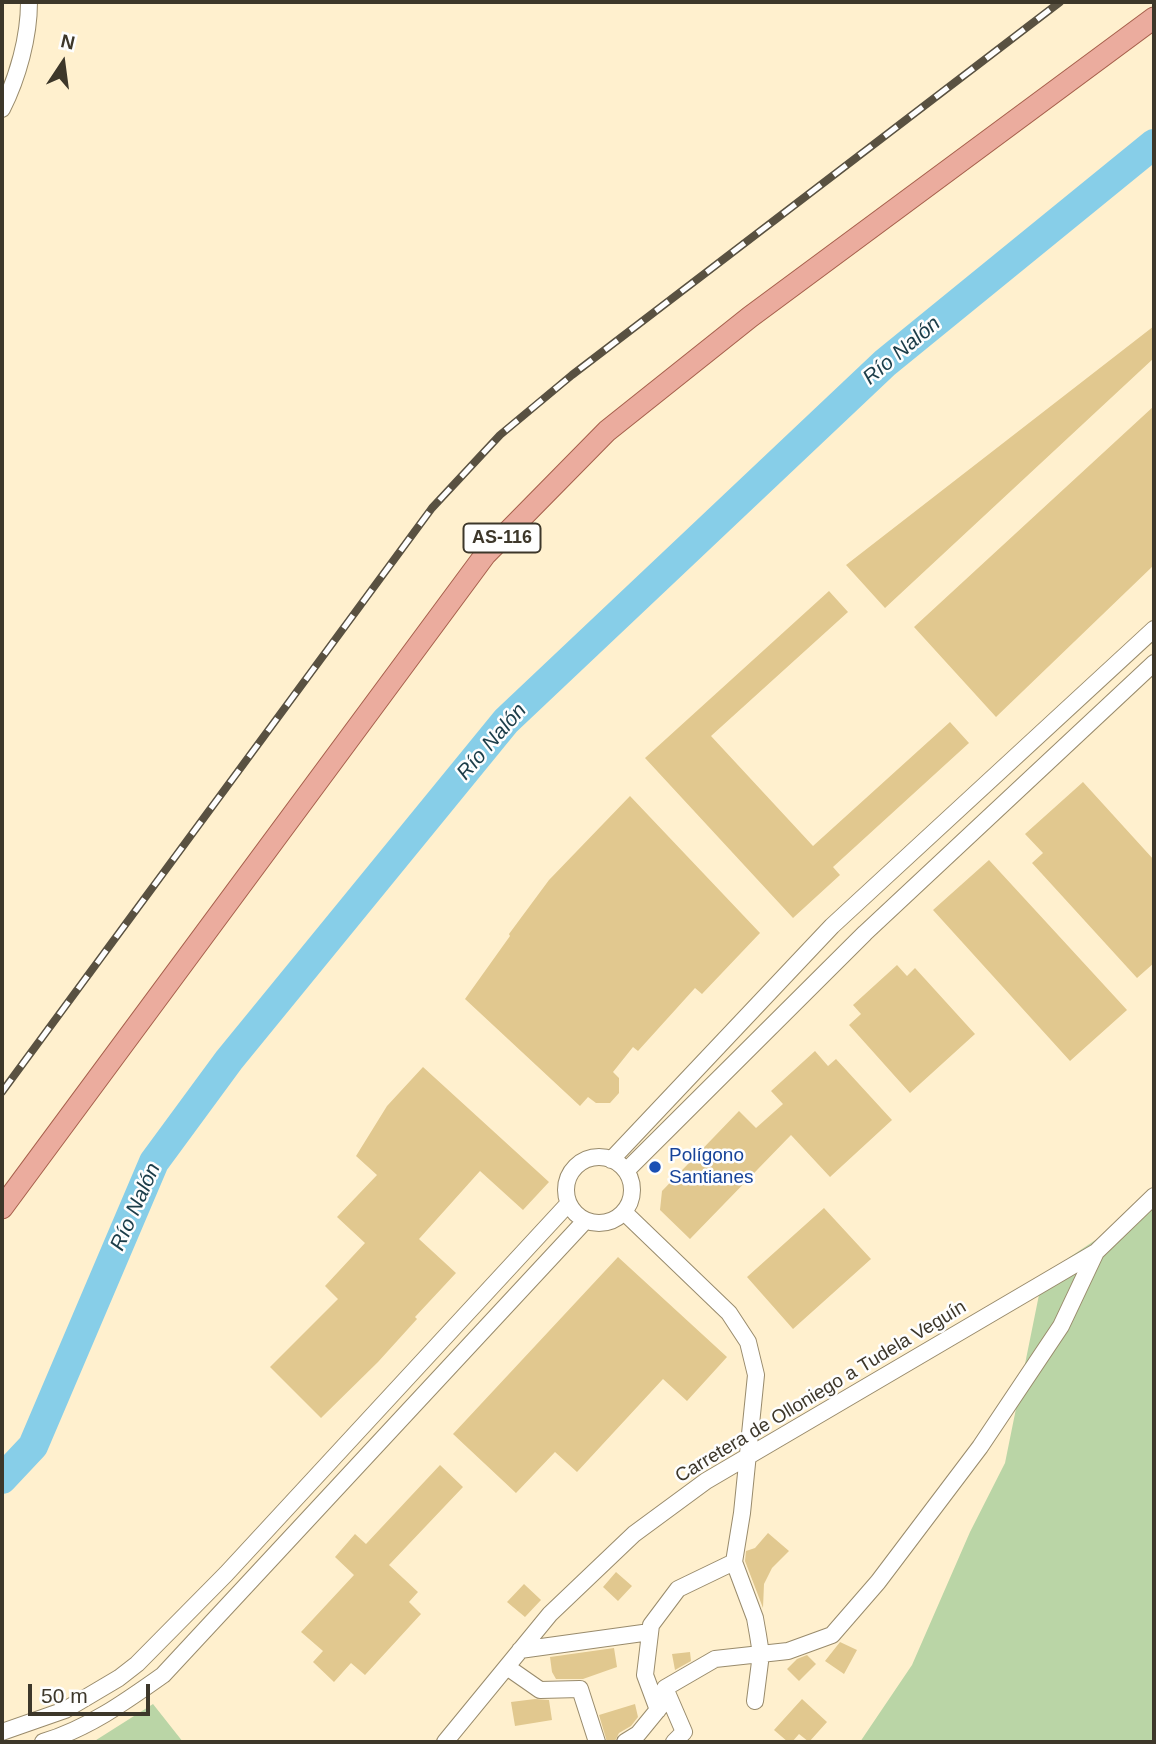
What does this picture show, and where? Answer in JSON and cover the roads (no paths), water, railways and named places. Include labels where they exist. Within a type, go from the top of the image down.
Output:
[{"type":"main road","name":"AS-116","points":[[2,1208],[494,545],[607,431],[750,317],[1154,18]]},
{"type":"street","points":[[2,109],[10,92],[24,43],[29,2]]},
{"type":"street","points":[[611,1160],[832,926],[1154,629]]},
{"type":"street","points":[[626,1171],[865,933],[1154,663]]},
{"type":"street","points":[[596,1156],[608,1157],[626,1171],[632,1182],[632,1194],[624,1212],[615,1220],[604,1224],[585,1221],[571,1210],[565,1187],[571,1170],[580,1162],[596,1156]]},
{"type":"street","name":"Carretera de Olloniego a Tudela Veguín","points":[[445,1742],[551,1614],[634,1534],[706,1481],[1096,1252],[1154,1196]]},
{"type":"street","points":[[2,1732],[65,1710],[119,1678],[137,1664],[226,1574],[568,1204]]},
{"type":"street","points":[[624,1212],[729,1312],[748,1342],[756,1375],[742,1513],[734,1562],[755,1618],[761,1654],[755,1701]]},
{"type":"street","points":[[43,1742],[93,1721],[163,1675],[585,1221]]},
{"type":"street","points":[[674,1742],[684,1732],[665,1688],[715,1659],[788,1651],[832,1634],[878,1582],[980,1447],[1061,1326],[1096,1252]]},
{"type":"street","points":[[658,1710],[645,1675],[651,1625],[678,1589],[734,1562]]},
{"type":"street","points":[[520,1650],[650,1632]]},
{"type":"street","points":[[506,1667],[540,1690],[580,1689],[597,1742]]},
{"type":"street","points":[[625,1742],[638,1734],[668,1696]]},
{"type":"waterway","name":"Río Nalón","points":[[2,1479],[33,1446],[154,1162],[229,1060],[506,721],[885,363],[1154,144]]},
{"type":"railway","points":[[2,1092],[432,508],[500,435],[572,375],[1060,2]]},
{"type":"place","name":"Polígono Santianes","points":[[655,1167]]}]
